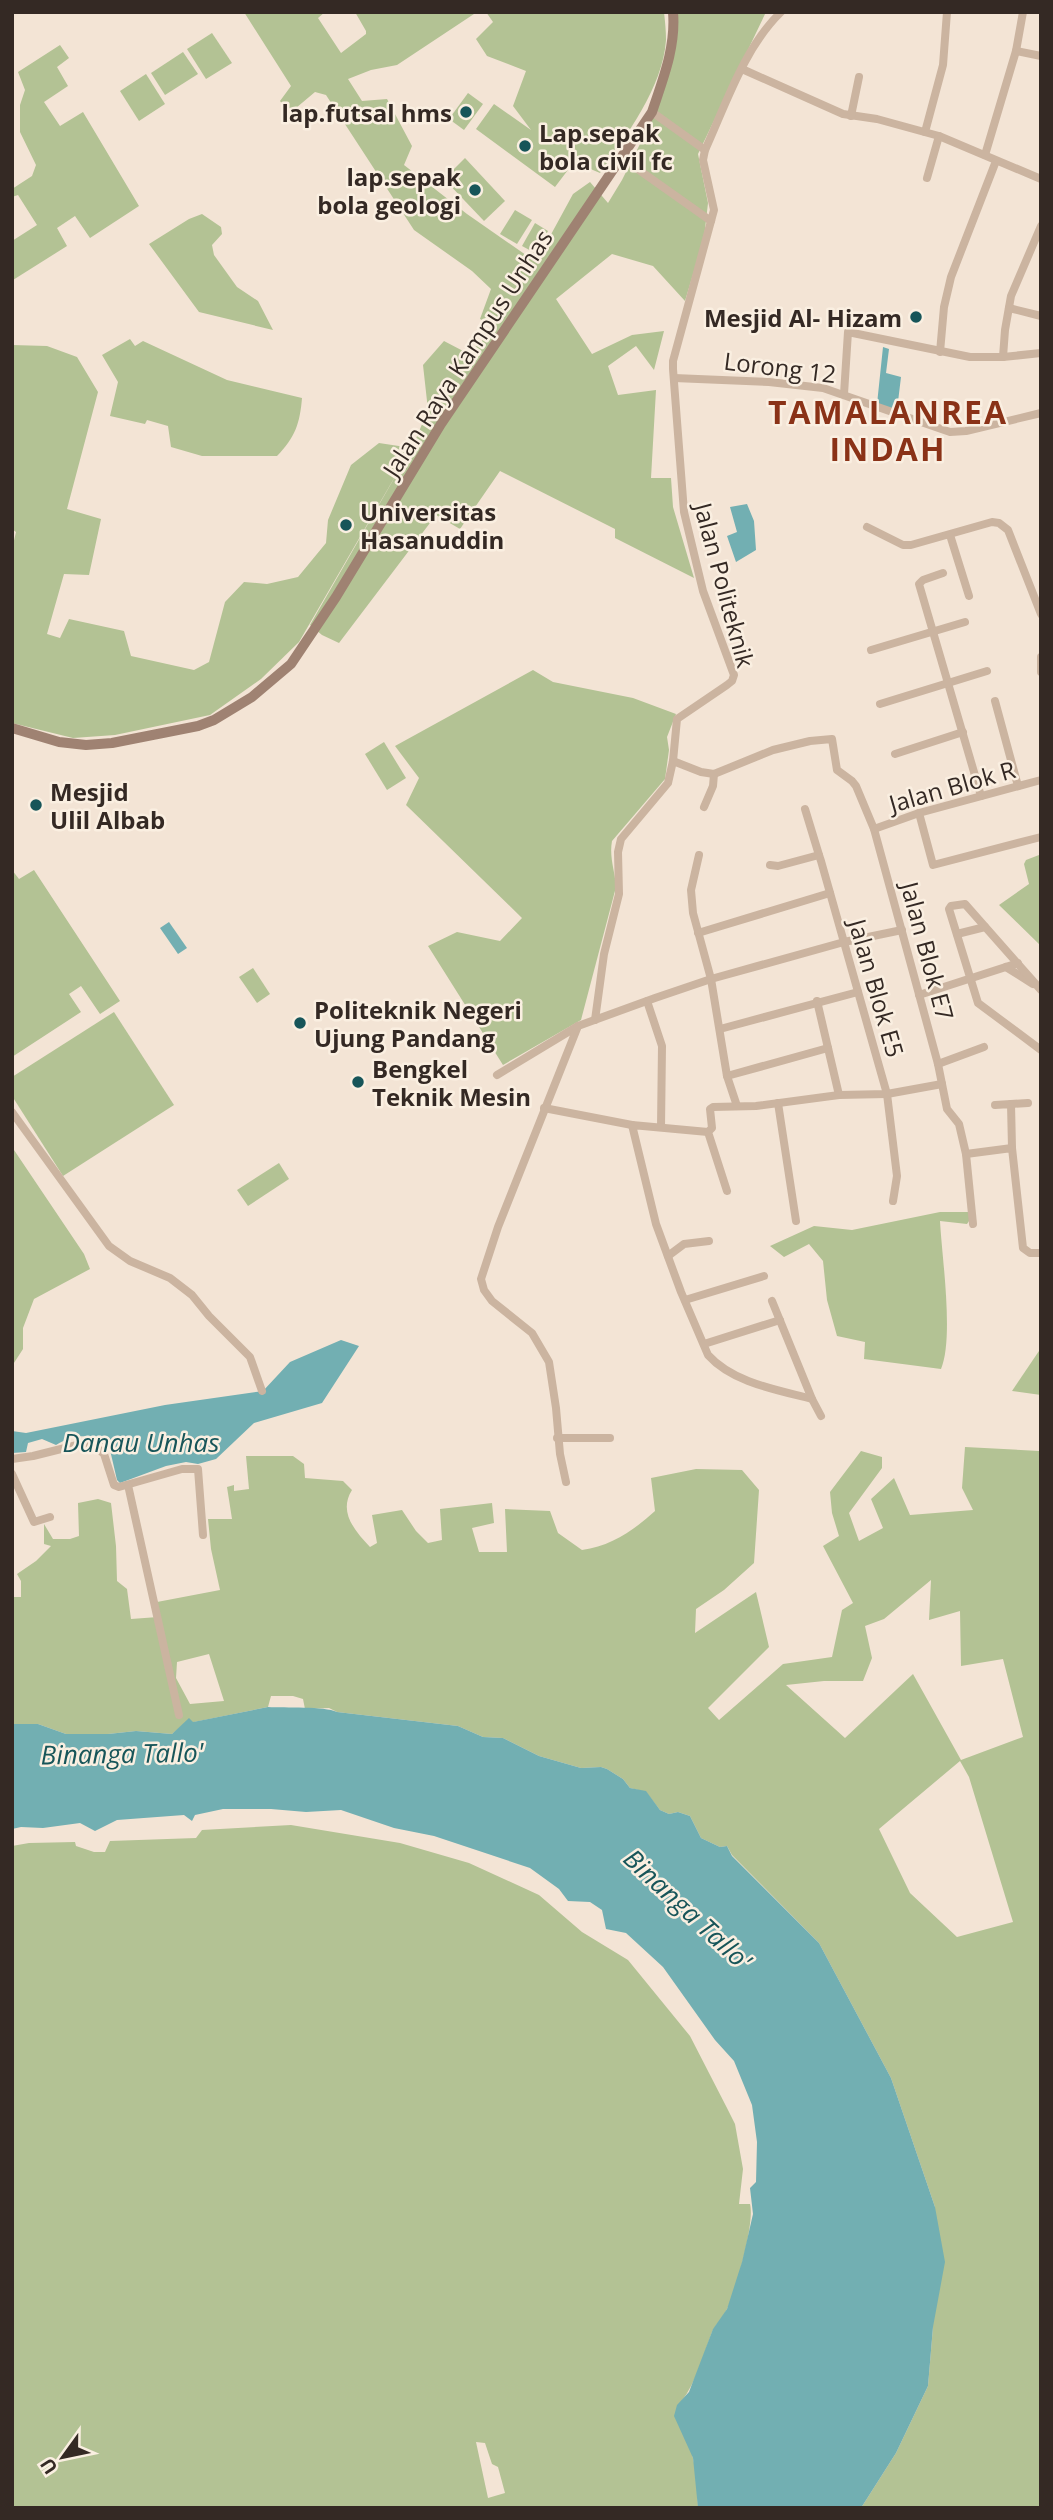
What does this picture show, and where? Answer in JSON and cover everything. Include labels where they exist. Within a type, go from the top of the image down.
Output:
[{"type":"street","name":"Jalan Raya Kampus Unhas","points":[[12,727],[59,742],[86,745],[112,743],[186,728],[214,720],[252,697],[291,664],[336,597],[441,424],[652,112],[669,61],[674,26],[673,12]]},
{"type":"street","points":[[652,112],[705,150],[742,69],[772,21],[782,12]]},
{"type":"street","points":[[925,132],[943,65],[947,12]]},
{"type":"street","points":[[985,155],[1016,51],[1023,12]]},
{"type":"street","points":[[1016,51],[1041,56]]},
{"type":"street","points":[[742,69],[851,116],[877,119],[939,136],[1041,179]]},
{"type":"street","points":[[851,116],[859,76]]},
{"type":"street","points":[[927,178],[939,136]]},
{"type":"street","name":"Jalan Politeknik","points":[[595,1020],[604,954],[619,894],[618,852],[621,839],[668,783],[677,719],[727,685],[734,675],[703,591],[684,512],[673,361],[714,210],[703,160],[705,150]]},
{"type":"street","points":[[622,159],[711,221]]},
{"type":"street","points":[[940,352],[944,307],[951,277],[996,161]]},
{"type":"street","points":[[1003,358],[1011,296],[1041,226]]},
{"type":"street","points":[[1009,308],[1041,316]]},
{"type":"street","points":[[844,394],[848,332],[970,357],[1003,358],[1041,353]]},
{"type":"street","name":"Lorong 12","points":[[674,377],[798,384],[844,394],[950,432],[966,431],[1041,413]]},
{"type":"street","points":[[867,527],[903,545],[911,545],[992,522],[999,523],[1009,530],[1041,614]]},
{"type":"street","points":[[950,536],[969,596]]},
{"type":"street","points":[[943,573],[919,584],[981,796]]},
{"type":"street","points":[[871,650],[965,622]]},
{"type":"street","points":[[1041,657],[1041,672]]},
{"type":"street","points":[[880,704],[987,671]]},
{"type":"street","points":[[995,701],[1018,786]]},
{"type":"street","points":[[895,754],[963,732]]},
{"type":"street","name":"Jalan Blok E7","points":[[714,774],[773,750],[830,738],[834,744],[837,770],[856,786],[874,829],[938,1063],[947,1109],[959,1124],[966,1154],[973,1224]]},
{"type":"street","points":[[673,761],[714,774],[704,807]]},
{"type":"street","name":"Jalan Blok R","points":[[874,829],[919,813],[1041,780]]},
{"type":"street","name":"Jalan Blok E5","points":[[805,809],[887,1094],[897,1176],[893,1201]]},
{"type":"street","points":[[919,813],[931,863],[935,865],[1041,837]]},
{"type":"street","points":[[699,855],[691,898],[711,979],[727,1076],[737,1106]]},
{"type":"street","points":[[770,865],[778,866],[819,855]]},
{"type":"street","points":[[698,933],[830,893]]},
{"type":"street","points":[[1039,988],[965,904],[951,906],[949,909],[978,1003],[1041,1050]]},
{"type":"street","points":[[957,934],[985,927]]},
{"type":"street","points":[[497,1075],[578,1026],[646,1001],[711,979],[844,942],[902,930]]},
{"type":"street","points":[[919,995],[1018,963]]},
{"type":"street","points":[[1006,967],[1039,988]]},
{"type":"street","points":[[720,1030],[817,1001],[858,992]]},
{"type":"street","points":[[646,1001],[662,1046],[661,1127]]},
{"type":"street","points":[[817,1001],[839,1095]]},
{"type":"street","points":[[566,1482],[557,1438],[556,1408],[549,1362],[532,1333],[492,1301],[484,1290],[481,1279],[498,1227],[578,1026]]},
{"type":"street","points":[[938,1063],[984,1047]]},
{"type":"street","points":[[727,1076],[828,1048]]},
{"type":"street","points":[[708,1132],[712,1128],[712,1108],[839,1095],[887,1094],[942,1084]]},
{"type":"street","points":[[995,1105],[1028,1102]]},
{"type":"street","points":[[778,1103],[796,1221]]},
{"type":"street","points":[[1011,1104],[1023,1248],[1030,1253],[1041,1253]]},
{"type":"street","points":[[544,1108],[632,1125],[708,1132]]},
{"type":"street","points":[[12,1112],[109,1246],[130,1261],[170,1278],[192,1295],[250,1357],[262,1391]]},
{"type":"street","points":[[632,1125],[656,1224],[685,1300],[715,1362],[763,1387],[812,1399]]},
{"type":"street","points":[[708,1132],[727,1191]]},
{"type":"street","points":[[966,1154],[1013,1148]]},
{"type":"street","points":[[668,1256],[684,1244],[709,1241]]},
{"type":"street","points":[[685,1300],[764,1276]]},
{"type":"street","points":[[772,1301],[821,1416]]},
{"type":"street","points":[[704,1344],[780,1320]]},
{"type":"street","points":[[557,1438],[610,1438]]},
{"type":"street","points":[[12,1459],[81,1444],[96,1447],[104,1454],[114,1485],[119,1487],[181,1469],[198,1469],[203,1535]]},
{"type":"street","points":[[12,1474],[34,1522],[50,1517]]},
{"type":"street","points":[[128,1485],[179,1716]]},
{"type":"green space","points":[[244,12],[325,12],[318,18],[341,53],[366,34],[355,12],[477,12],[397,65],[371,70],[348,79],[362,101],[387,99],[412,146],[404,165],[467,214],[536,262],[573,194],[590,182],[608,203],[622,180],[657,110],[676,12],[766,12],[698,154],[708,203],[704,238],[685,301],[653,266],[612,254],[556,299],[592,354],[632,335],[664,331],[654,370],[636,346],[608,366],[618,395],[656,390],[651,478],[671,478],[673,507],[694,578],[615,538],[615,529],[500,471],[460,529],[436,515],[339,643],[322,635],[310,625],[411,449],[299,642],[261,679],[210,715],[115,735],[73,738],[12,723],[12,549],[16,532],[12,529],[12,345],[47,346],[77,357],[98,392],[67,509],[101,519],[89,575],[64,574],[47,634],[60,638],[69,619],[124,631],[131,656],[194,670],[209,662],[225,602],[244,582],[267,584],[298,577],[326,543],[328,520],[351,465],[379,443],[412,448],[428,410],[423,365],[444,341],[465,352],[479,345],[493,325],[480,319],[491,289],[472,271],[414,230],[326,95],[315,92],[290,113],[280,101],[291,86]]},
{"type":"green space","points":[[486,12],[664,12],[666,40],[651,93],[600,173],[574,162],[555,187],[476,129],[494,104],[531,130],[513,106],[526,71],[487,56],[476,39],[493,22]]},
{"type":"green space","points":[[212,33],[232,63],[206,79],[187,49]]},
{"type":"green space","points":[[60,45],[69,58],[57,67],[68,86],[44,102],[60,126],[83,112],[139,206],[90,238],[75,216],[57,228],[67,246],[13,280],[12,241],[37,225],[18,195],[12,197],[12,189],[32,176],[36,165],[20,132],[20,105],[25,90],[18,72]]},
{"type":"green space","points":[[183,52],[198,74],[165,95],[151,73]]},
{"type":"green space","points":[[146,74],[165,104],[139,121],[120,91]]},
{"type":"green space","name":"lap.futsal hms","points":[[468,93],[483,104],[464,130],[449,119]]},
{"type":"green space","name":"lap.sepak bola geologi","points":[[465,158],[505,201],[484,221],[444,179]]},
{"type":"green space","points":[[515,210],[532,220],[517,244],[500,234]]},
{"type":"green space","points":[[202,214],[221,227],[222,234],[212,245],[214,255],[237,287],[258,301],[273,330],[199,312],[149,244]]},
{"type":"green space","points":[[535,223],[548,231],[535,253],[522,246]]},
{"type":"green space","points":[[130,339],[135,346],[143,341],[227,380],[302,398],[298,423],[288,443],[277,456],[202,456],[171,447],[168,426],[147,420],[145,424],[110,416],[118,382],[102,355]]},
{"type":"green space","points":[[533,670],[553,682],[633,698],[676,714],[667,737],[669,750],[665,779],[612,841],[616,887],[581,1020],[503,1065],[428,946],[457,932],[500,941],[522,918],[406,805],[419,778],[395,746]]},
{"type":"green space","points":[[384,742],[406,778],[387,790],[365,754]]},
{"type":"green space","points":[[1039,855],[1041,946],[999,905],[1029,884],[1024,864],[1026,860]]},
{"type":"green space","points":[[12,870],[19,879],[34,870],[120,1001],[100,1014],[81,986],[69,994],[81,1012],[12,1057]]},
{"type":"green space","points":[[253,968],[270,994],[257,1003],[239,977]]},
{"type":"green space","points":[[114,1012],[174,1105],[63,1176],[12,1096],[12,1077]]},
{"type":"green space","points":[[12,1147],[84,1254],[90,1269],[34,1299],[23,1328],[23,1349],[12,1366]]},
{"type":"green space","points":[[279,1163],[289,1179],[248,1206],[237,1190]]},
{"type":"green space","points":[[940,1212],[975,1212],[967,1224],[940,1221],[947,1318],[945,1355],[941,1369],[864,1359],[865,1342],[837,1336],[827,1300],[823,1261],[809,1244],[784,1257],[770,1246],[814,1226],[852,1230]]},
{"type":"green space","points":[[1041,1348],[1041,1395],[1012,1391]]},
{"type":"green space","points":[[1041,1430],[1041,2508],[861,2508],[896,2453],[928,2386],[933,2327],[935,2207],[891,2078],[819,1943],[732,1855],[727,1846],[720,1847],[701,1838],[690,1816],[678,1812],[669,1814],[660,1810],[646,1792],[630,1788],[623,1779],[607,1769],[581,1768],[539,1756],[503,1738],[483,1737],[458,1726],[337,1712],[329,1708],[305,1709],[303,1699],[293,1696],[271,1696],[268,1707],[184,1724],[172,1734],[136,1731],[66,1734],[38,1724],[12,1724],[12,1597],[21,1597],[21,1581],[17,1574],[51,1546],[44,1544],[44,1524],[53,1539],[79,1536],[78,1503],[98,1499],[111,1503],[117,1581],[127,1589],[131,1619],[158,1617],[157,1602],[220,1590],[208,1519],[232,1519],[227,1487],[234,1485],[234,1491],[249,1489],[246,1456],[293,1456],[304,1464],[305,1478],[343,1481],[352,1490],[347,1506],[350,1521],[370,1547],[377,1543],[372,1515],[402,1510],[428,1543],[442,1540],[440,1509],[492,1503],[494,1523],[472,1528],[479,1552],[507,1552],[505,1509],[550,1511],[558,1533],[582,1550],[603,1545],[621,1536],[655,1511],[651,1478],[696,1469],[742,1470],[759,1490],[754,1563],[724,1590],[696,1609],[695,1633],[756,1592],[769,1647],[708,1708],[719,1720],[783,1664],[832,1657],[842,1610],[853,1603],[823,1546],[839,1536],[832,1513],[830,1492],[861,1451],[882,1457],[882,1468],[849,1513],[859,1541],[883,1528],[871,1499],[894,1478],[910,1515],[973,1510],[962,1488],[965,1447],[1039,1451]],"holes":[[[931,1580],[929,1620],[960,1611],[961,1666],[1003,1659],[1023,1737],[961,1760],[913,1674],[845,1738],[786,1685],[863,1681],[872,1658],[865,1626],[884,1619]],[[209,1654],[224,1701],[190,1704],[176,1678],[177,1662]],[[960,1761],[969,1777],[1013,1922],[957,1937],[910,1893],[879,1829]]]},
{"type":"green space","points":[[291,1825],[400,1843],[469,1863],[539,1895],[582,1932],[628,1960],[690,2036],[735,2124],[743,2169],[739,2204],[750,2204],[751,2213],[744,2257],[731,2300],[712,2332],[695,2377],[681,2402],[697,2477],[698,2508],[12,2508],[12,1846],[75,1842],[76,1846],[94,1852],[105,1852],[110,1841],[196,1838],[202,1830]],"holes":[[[476,2442],[485,2443],[492,2464],[498,2467],[505,2493],[488,2498]]]},
{"type":"water","points":[[883,347],[889,349],[886,373],[901,377],[897,410],[877,404]]},
{"type":"water","points":[[747,504],[754,521],[756,550],[736,562],[727,536],[737,532],[730,507]]},
{"type":"water","points":[[169,922],[187,948],[178,954],[160,928]]},
{"type":"water","name":"Danau Unhas","points":[[341,1340],[359,1346],[322,1403],[254,1423],[216,1459],[198,1464],[186,1462],[166,1466],[120,1483],[110,1450],[90,1437],[70,1438],[56,1445],[42,1439],[28,1443],[26,1452],[12,1453],[12,1431],[26,1433],[165,1405],[263,1391],[290,1362]]},
{"type":"water","name":"Binanga Tallo'","points":[[268,1707],[323,1709],[458,1726],[483,1737],[503,1738],[539,1756],[581,1768],[607,1769],[623,1779],[630,1788],[646,1791],[660,1810],[669,1814],[678,1812],[690,1816],[701,1838],[720,1847],[727,1846],[732,1856],[819,1943],[891,2078],[935,2207],[945,2262],[933,2327],[928,2386],[896,2453],[861,2508],[698,2508],[693,2458],[674,2416],[677,2405],[689,2392],[713,2329],[727,2309],[742,2262],[753,2214],[750,2188],[756,2182],[757,2142],[752,2105],[734,2061],[715,2040],[663,1967],[626,1933],[606,1929],[602,1910],[590,1902],[568,1901],[559,1889],[530,1868],[434,1836],[394,1828],[341,1810],[306,1812],[223,1809],[195,1815],[192,1821],[184,1815],[117,1820],[95,1831],[80,1823],[12,1829],[12,1724],[38,1724],[66,1734],[136,1731],[172,1734],[189,1718],[193,1722]]},
{"type":"place","name":"lap.futsal hms","points":[[466,112]]},
{"type":"place","name":"Lap.sepak bola civil fc","points":[[525,146]]},
{"type":"place","name":"lap.sepak bola geologi","points":[[475,190]]},
{"type":"place","name":"Mesjid Al- Hizam","points":[[916,317]]},
{"type":"place","name":"Universitas Hasanuddin","points":[[346,525]]},
{"type":"place","name":"Mesjid Ulil Albab","points":[[36,805]]},
{"type":"place","name":"Politeknik Negeri Ujung Pandang","points":[[300,1023]]},
{"type":"place","name":"Bengkel Teknik Mesin","points":[[358,1082]]},
{"type":"district","name":"TAMALANREA INDAH","points":[[888,430]]}]
